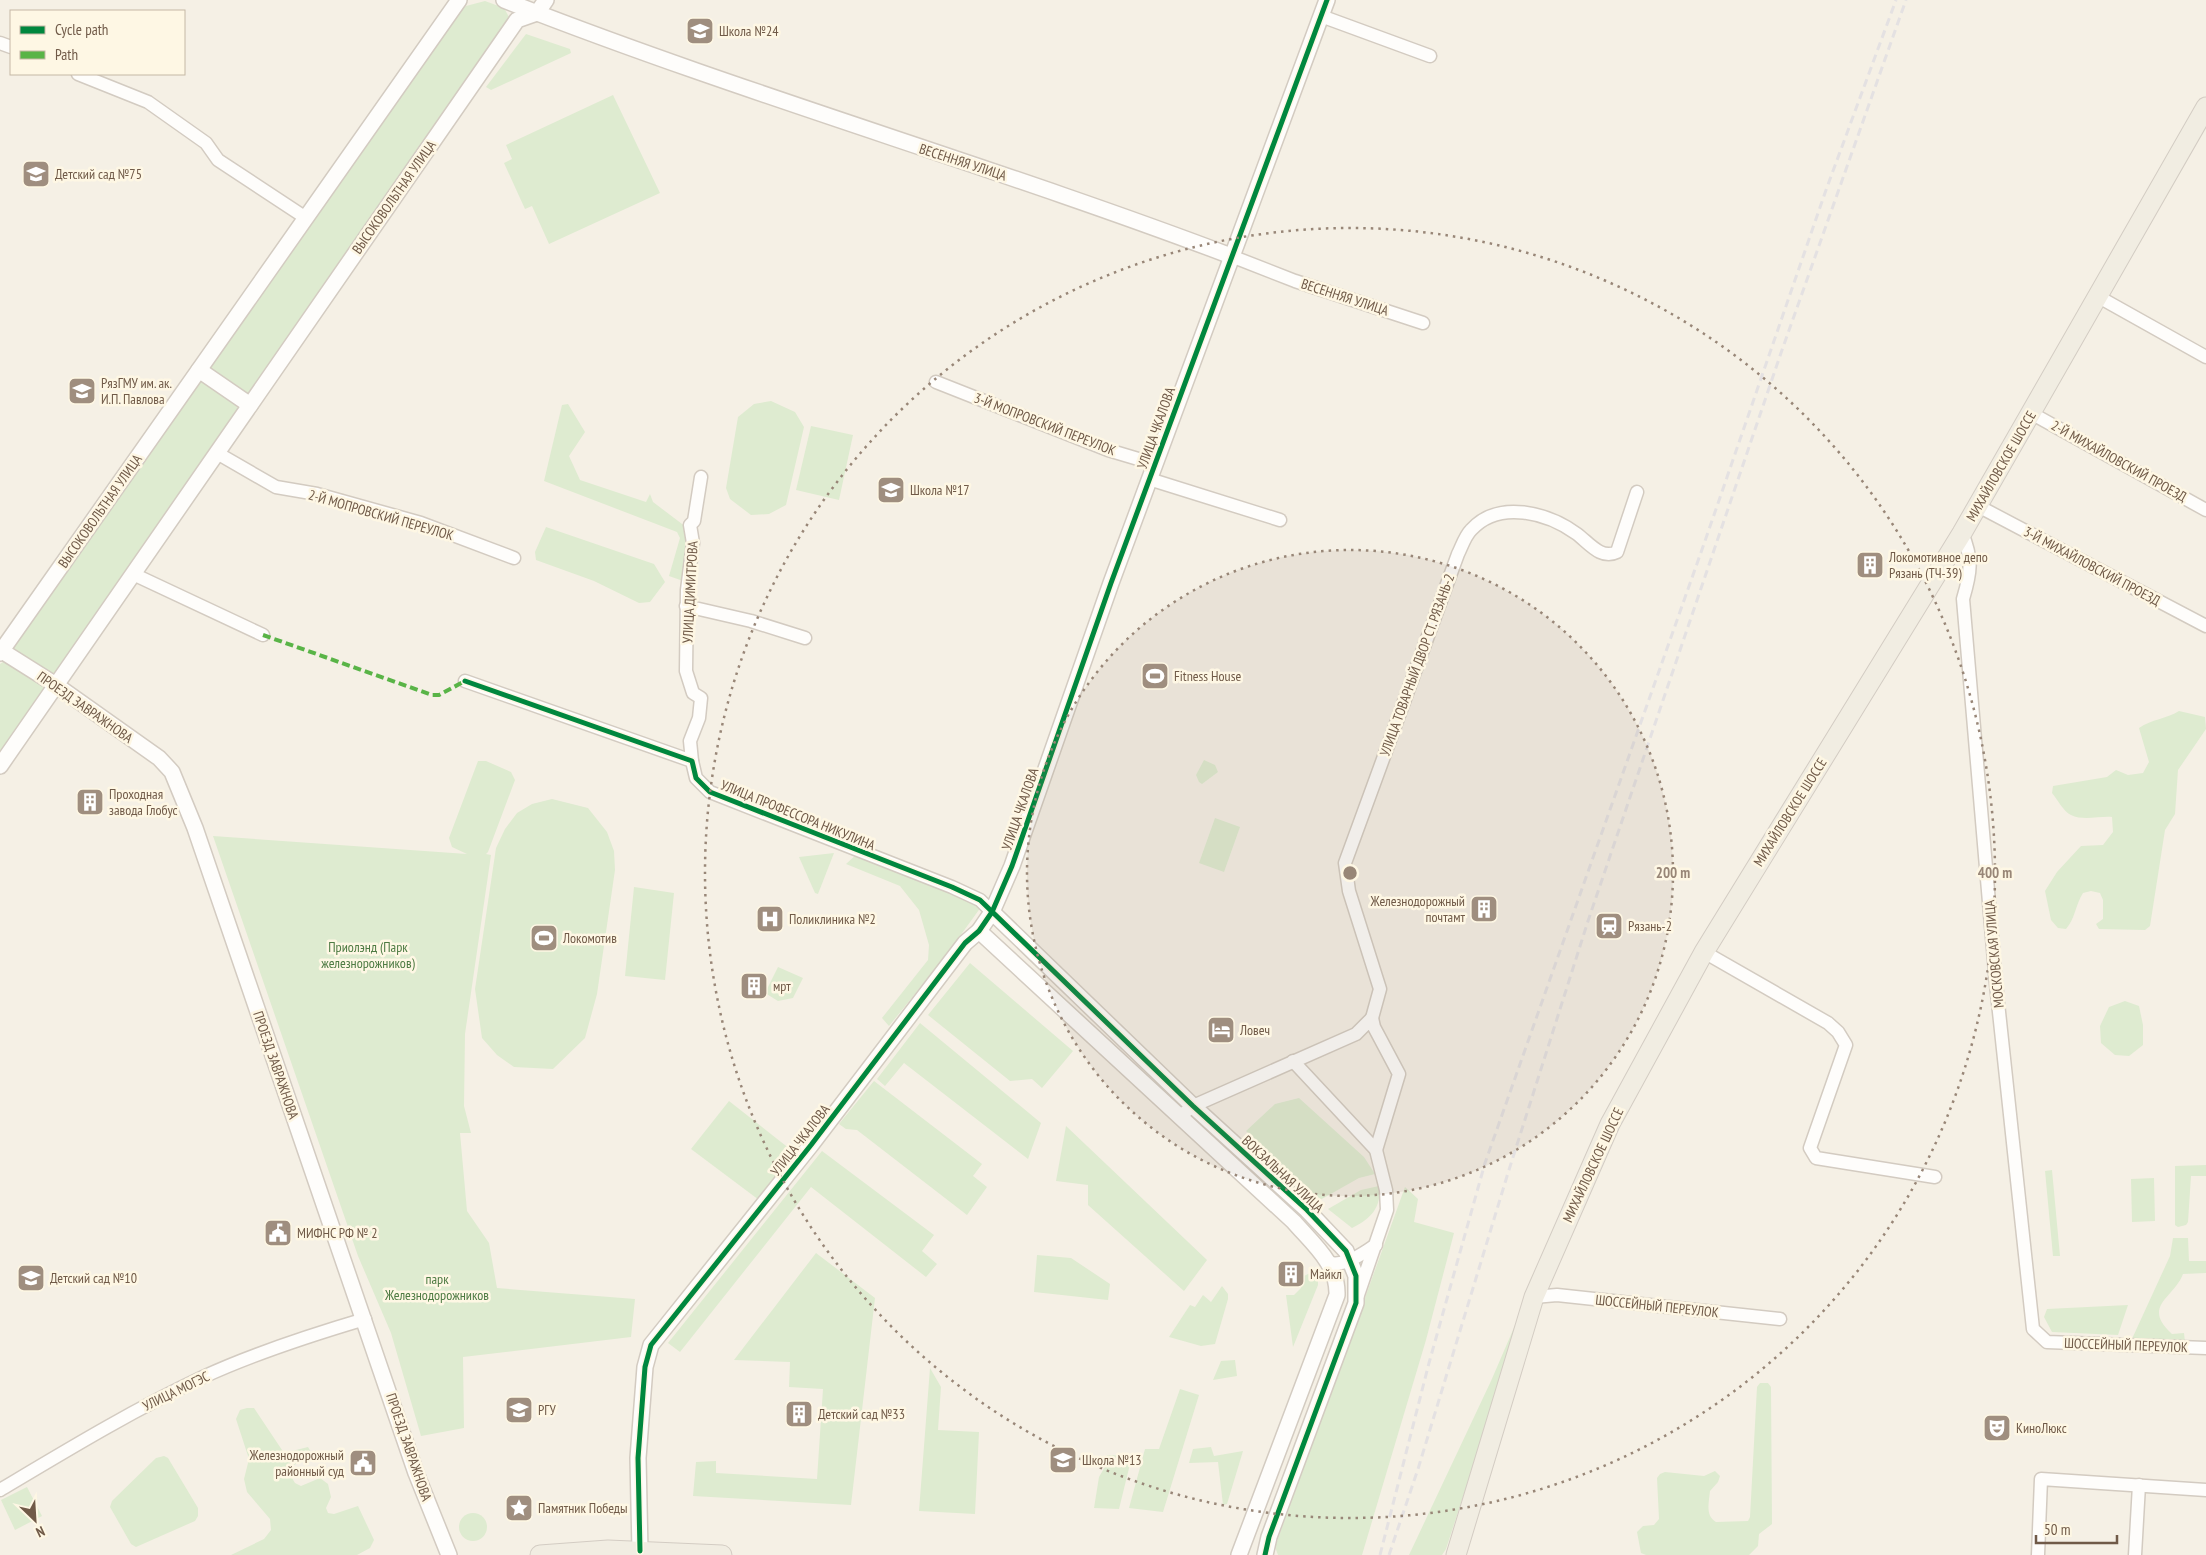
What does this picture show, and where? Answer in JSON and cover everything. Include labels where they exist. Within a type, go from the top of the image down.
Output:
[{"type":"main road","name":"МИХАЙЛОВСКОЕ ШОССЕ","points":[[1456,1555],[1534,1297],[1610,1124],[1704,952],[1962,533],[2206,107]]},
{"type":"main road","points":[[540,1555],[578,1551],[640,1551],[722,1555]]},
{"type":"street","points":[[447,18],[448,0]]},
{"type":"street","name":"ВЫСОКОВОЛЬТНАЯ УЛИЦА","points":[[1,652],[459,0]]},
{"type":"street","name":"ВЕСЕННЯЯ УЛИЦА","points":[[504,0],[523,3],[537,13],[835,120],[1102,208],[1295,281],[1423,323]]},
{"type":"street","points":[[537,13],[546,0]]},
{"type":"street","name":"УЛИЦА ЧКАЛОВА","points":[[640,1551],[638,1458],[645,1367],[651,1345],[818,1137],[965,943],[979,931],[992,912],[1012,866],[1149,479],[1327,0]]},
{"type":"street","name":"ВЫСОКОВОЛЬТНАЯ УЛИЦА","points":[[0,766],[517,20],[537,13]]},
{"type":"street","points":[[1321,16],[1430,56]]},
{"type":"street","points":[[80,75],[148,102],[206,143],[218,160],[306,218]]},
{"type":"street","points":[[2097,296],[2206,357]]},
{"type":"street","points":[[199,370],[250,405]]},
{"type":"street","name":"3-Й МОПРОВСКИЙ ПЕРЕУЛОК","points":[[936,382],[1108,450],[1155,464]]},
{"type":"street","name":"2-Й МИХАЙЛОВСКИЙ ПРОЕЗД","points":[[2031,413],[2206,510]]},
{"type":"street","name":"2-Й МОПРОВСКИЙ ПЕРЕУЛОК","points":[[217,452],[276,487],[317,494],[421,523],[514,558]]},
{"type":"street","name":"УЛИЦА ДИМИТРОВА","points":[[692,762],[690,741],[699,718],[701,698],[693,693],[686,670],[686,606],[693,543],[690,525],[694,520],[701,477]]},
{"type":"street","points":[[1149,479],[1280,520]]},
{"type":"street","name":"УЛИЦА ТОВАРНЫЙ ДВОР СТ. РЯЗАНЬ-2","points":[[1372,1018],[1380,989],[1349,891],[1345,863],[1458,554],[1470,530],[1491,515],[1520,511],[1562,524],[1601,553],[1611,555],[1617,552],[1637,492]]},
{"type":"street","name":"3-Й МИХАЙЛОВСКИЙ ПРОЕЗД","points":[[1978,506],[2206,626]]},
{"type":"street","name":"МОСКОВСКАЯ УЛИЦА","points":[[1962,533],[1971,553],[1968,582],[1963,599],[1997,994],[2033,1328],[2047,1342]]},
{"type":"street","points":[[133,574],[263,635]]},
{"type":"street","points":[[686,606],[751,621],[805,638]]},
{"type":"street","name":"ПРОЕЗД ЗАВРАЖНОВА","points":[[1,652],[56,685],[159,758],[172,772],[195,828],[416,1472],[449,1555]]},
{"type":"street","points":[[465,681],[692,762]]},
{"type":"street","name":"УЛИЦА ПРОФЕССОРА НИКУЛИНА","points":[[692,762],[696,778],[710,792],[952,886],[980,900],[992,912]]},
{"type":"street","name":"ВОКЗАЛЬНАЯ УЛИЦА","points":[[992,912],[1193,1106],[1307,1210],[1346,1251],[1351,1260],[1356,1276],[1356,1303],[1269,1537],[1265,1555]]},
{"type":"street","name":"ВОКЗАЛЬНАЯ УЛИЦА","points":[[979,931],[1294,1222],[1330,1263],[1336,1275],[1337,1295],[1239,1555]]},
{"type":"street","points":[[1704,952],[1828,1023],[1838,1032],[1846,1045],[1810,1148],[1816,1158],[1935,1177]]},
{"type":"street","points":[[1179,1117],[1193,1106],[1356,1034],[1372,1018]]},
{"type":"street","points":[[1356,1303],[1385,1220],[1388,1201],[1376,1150],[1399,1074],[1374,1027],[1372,1018]]},
{"type":"street","points":[[1293,1062],[1376,1150]]},
{"type":"street","points":[[1330,1263],[1338,1265],[1351,1260],[1376,1245]]},
{"type":"street","name":"ШОССЕЙНЫЙ ПЕРЕУЛОК","points":[[1534,1297],[1557,1295],[1780,1318]]},
{"type":"street","name":"УЛИЦА МОГЭС","points":[[0,1490],[102,1429],[203,1377],[238,1362],[365,1319]]},
{"type":"street","name":"ШОССЕЙНЫЙ ПЕРЕУЛОК","points":[[2047,1342],[2206,1348]]},
{"type":"street","points":[[2038,1555],[2041,1478],[2206,1490]]},
{"type":"street","points":[[2135,1555],[2139,1485]]},
{"type":"green space","points":[[485,1],[504,8],[509,17],[506,26],[253,390],[248,395],[208,370],[442,34],[466,6]]},
{"type":"green space","points":[[526,34],[570,49],[571,53],[491,90],[486,87]]},
{"type":"green space","points":[[613,95],[660,193],[549,244],[532,206],[525,209],[504,163],[512,159],[506,145]]},
{"type":"green space","points":[[201,376],[220,387],[231,397],[237,408],[237,415],[55,673],[48,674],[14,650],[14,645]]},
{"type":"green space","points":[[771,401],[795,412],[804,427],[786,505],[769,514],[751,515],[730,499],[726,488],[738,417],[754,404]]},
{"type":"green space","points":[[568,404],[585,432],[569,456],[580,480],[646,502],[650,494],[653,502],[686,527],[689,530],[686,582],[669,576],[680,538],[677,532],[544,481],[562,405]]},
{"type":"green space","points":[[811,426],[853,435],[839,500],[796,490]]},
{"type":"green space","points":[[546,527],[654,564],[665,582],[650,602],[639,603],[594,581],[536,560],[535,552]]},
{"type":"green space","points":[[3,662],[26,672],[44,689],[42,696],[0,757],[0,664]]},
{"type":"green space","points":[[2179,711],[2205,717],[2206,729],[2178,770],[2175,814],[2165,830],[2150,926],[2145,930],[2099,929],[2096,924],[2103,919],[2103,900],[2100,893],[2091,891],[2083,893],[2066,929],[2058,928],[2051,920],[2045,891],[2057,872],[2081,846],[2103,845],[2113,832],[2112,817],[2081,818],[2068,813],[2052,793],[2053,786],[2107,777],[2116,770],[2128,775],[2143,773],[2149,762],[2139,728]]},
{"type":"green space","points":[[1204,760],[1215,765],[1218,772],[1202,784],[1196,775]]},
{"type":"green space","name":"Приолэнд (Парк железнорожников)","points":[[478,761],[486,761],[511,772],[515,780],[486,854],[491,855],[465,1034],[464,1106],[471,1133],[460,1133],[467,1211],[489,1243],[497,1288],[635,1299],[631,1337],[463,1357],[464,1428],[421,1436],[391,1333],[358,1256],[213,836],[467,854],[452,847],[449,838]]},
{"type":"green space","name":"Локомотив","points":[[552,799],[588,808],[607,832],[614,851],[615,870],[597,994],[585,1038],[553,1069],[514,1067],[497,1055],[482,1038],[475,989],[496,848],[505,829],[517,813],[532,804]]},
{"type":"green space","points":[[1215,818],[1240,827],[1224,872],[1199,863]]},
{"type":"green space","points":[[834,853],[818,894],[815,893],[799,857]]},
{"type":"green space","points":[[857,854],[971,897],[981,907],[944,958],[889,1026],[882,1018],[928,960],[929,945],[919,910],[900,886],[846,864]]},
{"type":"green space","points":[[634,887],[674,893],[665,980],[625,976]]},
{"type":"green space","points":[[970,963],[1073,1051],[1042,1088],[1032,1079],[1010,1081],[928,1015]]},
{"type":"green space","points":[[778,967],[803,978],[793,998],[778,1001],[765,993]]},
{"type":"green space","points":[[2125,1001],[2139,1006],[2143,1025],[2143,1045],[2129,1056],[2115,1055],[2101,1043],[2100,1026],[2109,1007]]},
{"type":"green space","points":[[920,1023],[1041,1123],[1028,1159],[904,1063],[885,1086],[877,1079]]},
{"type":"green space","points":[[874,1081],[982,1164],[973,1176],[987,1187],[967,1215],[857,1130],[846,1129],[839,1124]]},
{"type":"green space","points":[[1299,1098],[1364,1157],[1375,1174],[1359,1178],[1320,1200],[1246,1131],[1275,1104]]},
{"type":"green space","points":[[729,1101],[795,1153],[759,1200],[691,1149]]},
{"type":"green space","points":[[1066,1126],[1207,1260],[1184,1291],[1088,1205],[1088,1185],[1056,1181]]},
{"type":"green space","points":[[822,1151],[934,1235],[922,1251],[937,1264],[926,1277],[811,1187],[680,1352],[668,1343]]},
{"type":"green space","points":[[2206,1165],[2206,1176],[2191,1176],[2188,1222],[2186,1225],[2178,1227],[2175,1225],[2175,1166]]},
{"type":"green space","points":[[2052,1170],[2060,1256],[2053,1256],[2045,1171]]},
{"type":"green space","points":[[2154,1178],[2155,1221],[2132,1222],[2131,1179]]},
{"type":"green space","points":[[1379,1186],[1377,1207],[1369,1217],[1352,1228],[1328,1209],[1361,1190]]},
{"type":"green space","points":[[1405,1187],[1418,1199],[1414,1222],[1454,1233],[1426,1340],[1362,1555],[1278,1555],[1275,1547]]},
{"type":"green space","points":[[2173,1238],[2188,1238],[2189,1261],[2206,1261],[2206,1273],[2183,1274],[2159,1309],[2159,1316],[2163,1324],[2172,1334],[2184,1333],[2185,1342],[2131,1341],[2170,1256]]},
{"type":"green space","points":[[816,1253],[875,1298],[851,1505],[693,1496],[696,1462],[716,1461],[716,1473],[817,1479],[823,1389],[789,1387],[790,1362],[734,1360]]},
{"type":"green space","points":[[1037,1255],[1071,1258],[1110,1284],[1108,1300],[1034,1292]]},
{"type":"green space","points":[[1310,1273],[1318,1281],[1318,1285],[1293,1347],[1286,1295],[1294,1295],[1301,1288],[1304,1276]]},
{"type":"green space","points":[[1222,1286],[1228,1294],[1228,1299],[1215,1344],[1201,1346],[1169,1337],[1190,1305],[1195,1307],[1203,1295],[1211,1302]]},
{"type":"green space","points":[[1531,1288],[1446,1549],[1442,1555],[1409,1555],[1491,1381]]},
{"type":"green space","points":[[2128,1305],[2118,1335],[2052,1332],[2044,1317],[2047,1309]]},
{"type":"green space","points":[[1235,1360],[1237,1376],[1213,1380],[1221,1361]]},
{"type":"green space","points":[[930,1368],[941,1387],[938,1430],[979,1432],[975,1514],[919,1511]]},
{"type":"green space","points":[[1760,1383],[1768,1383],[1771,1387],[1772,1524],[1759,1534],[1758,1546],[1749,1555],[1646,1555],[1641,1553],[1637,1532],[1643,1526],[1654,1525],[1659,1519],[1657,1478],[1665,1472],[1704,1476],[1715,1471],[1720,1476],[1718,1482],[1710,1491],[1708,1508],[1710,1516],[1716,1522],[1748,1521],[1750,1517],[1757,1387]]},
{"type":"green space","points":[[1180,1389],[1199,1395],[1163,1512],[1129,1508],[1145,1449],[1159,1449]]},
{"type":"green space","points":[[254,1408],[284,1453],[308,1447],[314,1457],[286,1468],[295,1483],[301,1486],[320,1478],[328,1484],[331,1497],[326,1508],[328,1513],[334,1514],[358,1506],[374,1540],[370,1548],[357,1555],[231,1555],[264,1539],[271,1530],[270,1519],[247,1492],[244,1479],[249,1459],[236,1419],[240,1410]]},
{"type":"green space","points":[[1211,1447],[1214,1456],[1243,1451],[1227,1504],[1223,1505],[1218,1462],[1189,1463],[1193,1449]]},
{"type":"green space","points":[[1107,1455],[1132,1456],[1119,1509],[1094,1508],[1099,1477],[1106,1465]]},
{"type":"green space","points":[[164,1456],[168,1458],[198,1508],[198,1516],[195,1521],[136,1547],[131,1544],[110,1507],[112,1501],[156,1458]]},
{"type":"green space","points":[[27,1487],[42,1516],[15,1530],[1,1500]]},
{"type":"green space","points":[[473,1513],[483,1517],[487,1527],[483,1537],[473,1541],[463,1537],[459,1527],[463,1517]]},
{"type":"railway","points":[[1380,1555],[1429,1363],[1485,1163],[1705,541],[1826,190],[1896,0]]},
{"type":"railway","points":[[1389,1555],[1418,1469],[1508,1173],[1588,921],[1782,350],[1906,0]]},
{"type":"marked path","points":[[263,635],[432,695],[439,695],[465,681]]},
{"type":"cycle path","points":[[640,1551],[638,1458],[645,1367],[651,1345],[811,1145],[965,943],[979,931],[992,912],[1012,866],[1111,583],[1327,0]]},
{"type":"cycle path","points":[[465,681],[692,761],[696,778],[710,792],[952,887],[980,900],[1193,1106],[1307,1210],[1346,1251],[1356,1276],[1356,1303],[1269,1537],[1265,1555]]},
{"type":"place","name":"Школа №24","points":[[700,31]]},
{"type":"place","name":"Детский сад №75","points":[[36,174]]},
{"type":"place","name":"РязГМУ им. ак. И.П. Павлова","points":[[82,391]]},
{"type":"place","name":"Школа №17","points":[[891,490]]},
{"type":"place","name":"Локомотивное депо Рязань (ТЧ-39)","points":[[1870,565]]},
{"type":"place","name":"Fitness House","points":[[1155,676]]},
{"type":"place","name":"Проходная завода Глобус","points":[[90,802]]},
{"type":"place","name":"Железнодорожный почтамт","points":[[1484,909]]},
{"type":"place","name":"Поликлиника №2","points":[[770,919]]},
{"type":"place","name":"Рязань-2","points":[[1609,926]]},
{"type":"place","name":"Локомотив","points":[[544,938]]},
{"type":"place","name":"мрт","points":[[754,986]]},
{"type":"place","name":"Ловеч","points":[[1221,1030]]},
{"type":"place","name":"МИФНС РФ № 2","points":[[278,1233]]},
{"type":"place","name":"Майкл","points":[[1291,1274]]},
{"type":"place","name":"Детский сад №10","points":[[31,1278]]},
{"type":"place","name":"РГУ","points":[[519,1410]]},
{"type":"place","name":"Детский сад №33","points":[[799,1414]]},
{"type":"place","name":"КиноЛюкс","points":[[1997,1428]]},
{"type":"place","name":"Школа №13","points":[[1063,1460]]},
{"type":"place","name":"Железнодорожный районный суд","points":[[363,1463]]},
{"type":"place","name":"Памятник Победы","points":[[519,1508]]},
{"type":"park label","name":"парк Железнодорожников","points":[[437,1288]]}]
